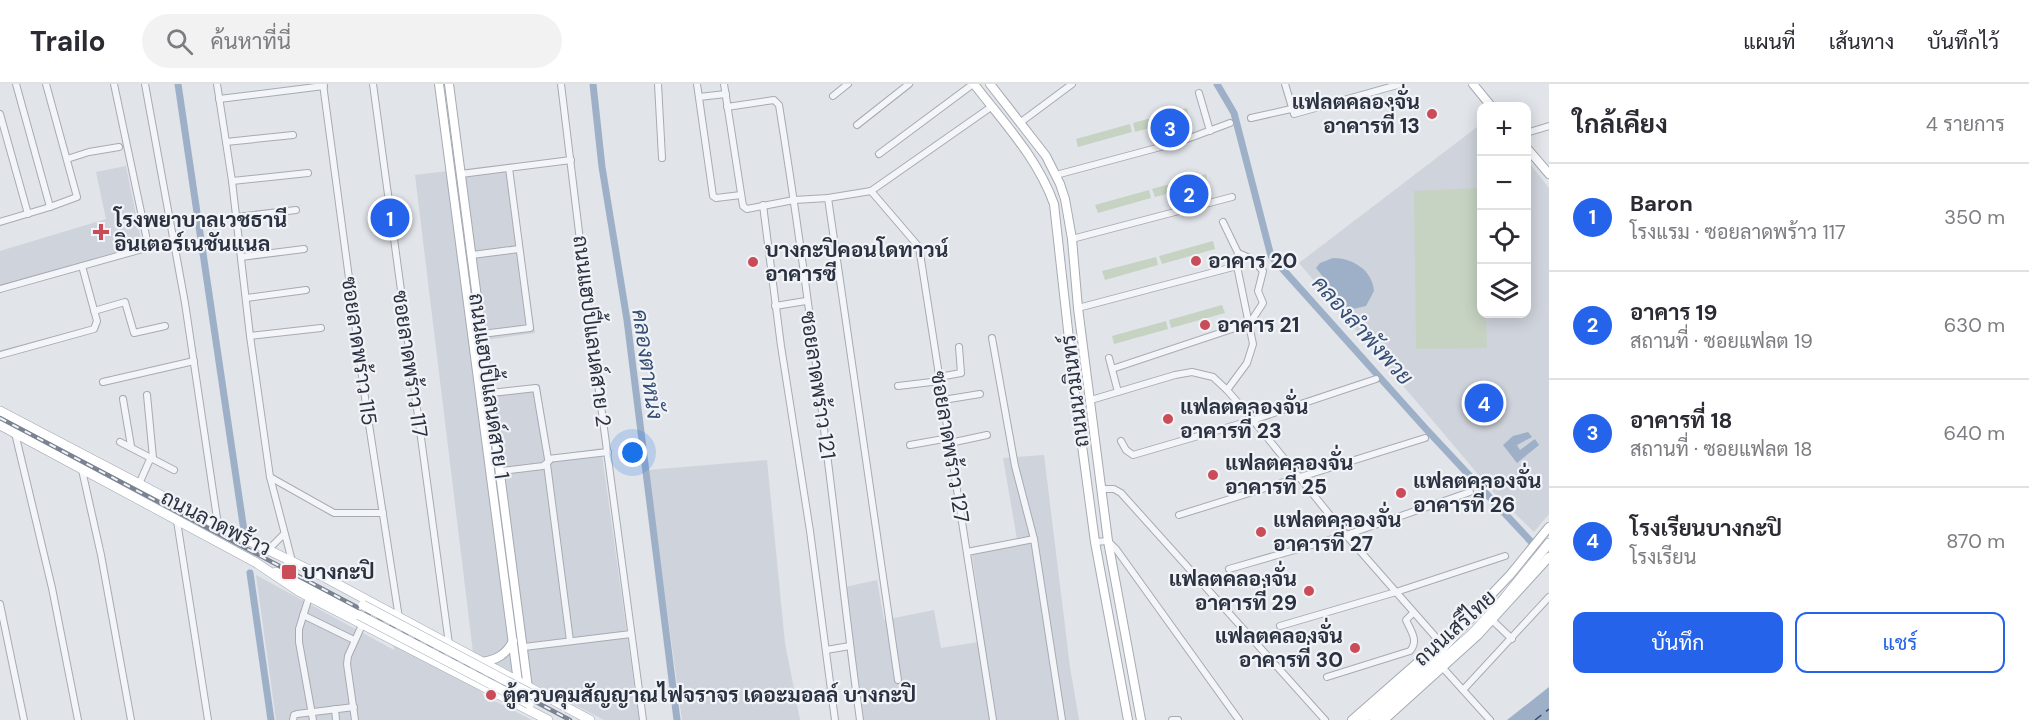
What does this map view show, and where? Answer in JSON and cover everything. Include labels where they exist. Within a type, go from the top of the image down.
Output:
[{"type":"main road","name":"ถนนแฮปปี้แลนด์สาย 1","points":[[440,84],[472,255],[528,688]]},
{"type":"main road","name":"ถนนแฮปปี้แลนด์สาย 1","points":[[449,84],[472,334],[518,682]]},
{"type":"main road","name":"ถนนนวมินทร์","points":[[974,84],[1035,163],[1046,182],[1054,204],[1075,393],[1095,542],[1128,720]]},
{"type":"main road","name":"ถนนนวมินทร์","points":[[990,84],[1046,156],[1065,199],[1072,239],[1078,308],[1108,541],[1141,720]]},
{"type":"main road","points":[[1473,84],[1488,102]]},
{"type":"main road","points":[[1531,152],[1549,174]]},
{"type":"main road","points":[[472,334],[482,334]]},
{"type":"main road","name":"ถนนลาดพร้าว","points":[[0,411],[229,531],[292,561],[590,720]]},
{"type":"main road","name":"ถนนลาดพร้าว","points":[[0,425],[255,562],[280,581],[309,597],[548,720]]},
{"type":"main road","name":"ถนนเสรีไทย","points":[[1352,720],[1473,616],[1532,549],[1545,540],[1549,528]]},
{"type":"main road","points":[[229,531],[267,554],[579,720]]},
{"type":"main road","points":[[1374,720],[1471,635],[1508,594],[1545,540]]},
{"type":"main road","name":"ถนนเสรีไทย","points":[[1384,720],[1443,668],[1492,620],[1547,559]]},
{"type":"main road","points":[[255,562],[559,720]]},
{"type":"main road","points":[[1362,720],[1437,654],[1473,616]]},
{"type":"main road","points":[[482,662],[501,657],[513,641]]},
{"type":"main road","points":[[518,682],[519,705]]},
{"type":"main road","points":[[519,705],[528,688]]},
{"type":"street","points":[[16,84],[50,207]]},
{"type":"street","points":[[0,222],[76,199],[77,195],[46,84]]},
{"type":"street","points":[[0,289],[146,248],[148,245],[114,84]]},
{"type":"street","points":[[145,84],[194,362],[218,525]]},
{"type":"street","points":[[217,84],[232,181],[250,336],[270,477],[292,561]]},
{"type":"street","name":"ซอยลาดพร้าว 117","points":[[373,84],[449,644]]},
{"type":"street","name":"ถนนแฮปปี้แลนด์สาย 2","points":[[561,84],[591,331],[643,720]]},
{"type":"street","points":[[658,84],[662,158]]},
{"type":"street","points":[[697,84],[713,195],[716,198],[741,195]]},
{"type":"street","points":[[724,84],[742,206],[747,209],[871,190],[992,107]]},
{"type":"street","points":[[833,96],[848,84]]},
{"type":"street","points":[[857,125],[909,84]]},
{"type":"street","points":[[879,154],[974,84]]},
{"type":"street","points":[[1021,122],[1072,84]]},
{"type":"street","points":[[1285,84],[1294,114],[1401,84]]},
{"type":"street","points":[[219,99],[324,85]]},
{"type":"street","name":"ซอยลาดพร้าว 115","points":[[324,85],[366,405],[399,618]]},
{"type":"street","points":[[1199,93],[1210,131]]},
{"type":"street","points":[[699,97],[726,94]]},
{"type":"street","name":"ซอยลาดพร้าว 121","points":[[727,107],[774,100],[777,102],[794,200],[860,720]]},
{"type":"street","points":[[1251,118],[1291,109]]},
{"type":"street","points":[[0,114],[28,214]]},
{"type":"street","points":[[1056,175],[1179,142],[1230,123]]},
{"type":"street","points":[[1531,132],[1549,126]]},
{"type":"street","points":[[226,142],[293,135]]},
{"type":"street","points":[[67,159],[89,152],[119,147]]},
{"type":"street","points":[[457,175],[571,159]]},
{"type":"street","points":[[482,334],[530,328],[509,168]]},
{"type":"street","points":[[232,181],[308,172]]},
{"type":"street","name":"ซอยลาดพร้าว 127","points":[[871,190],[919,247],[993,720]]},
{"type":"street","points":[[1072,239],[1232,197]]},
{"type":"street","points":[[828,198],[898,680]]},
{"type":"street","points":[[763,205],[835,720]]},
{"type":"street","points":[[236,217],[296,210]]},
{"type":"street","points":[[1223,222],[1238,253],[1237,266],[1253,344],[1243,370],[1227,390]]},
{"type":"street","points":[[241,257],[304,249]]},
{"type":"street","points":[[472,255],[519,249]]},
{"type":"street","points":[[1112,369],[1250,323],[1263,303],[1258,291],[1263,271],[1252,259],[1238,253]]},
{"type":"street","points":[[0,355],[94,329],[97,321],[82,266]]},
{"type":"street","points":[[1078,308],[1237,266]]},
{"type":"street","points":[[246,298],[306,290]]},
{"type":"street","points":[[776,306],[806,301]]},
{"type":"street","points":[[94,311],[125,302],[134,333],[165,326]]},
{"type":"street","points":[[250,336],[321,328]]},
{"type":"street","points":[[992,338],[1016,466],[1034,540],[1062,720]]},
{"type":"street","points":[[898,386],[962,373],[959,347]]},
{"type":"street","points":[[1109,358],[1118,392]]},
{"type":"street","points":[[103,382],[194,362]]},
{"type":"street","points":[[1091,400],[1175,375],[1192,372],[1213,377],[1253,420],[1346,535],[1440,642]]},
{"type":"street","points":[[1121,441],[1126,450],[1133,455],[1253,420],[1376,379]]},
{"type":"street","points":[[490,393],[537,388],[570,641]]},
{"type":"street","points":[[943,400],[980,394]]},
{"type":"street","points":[[139,484],[152,457],[147,395]]},
{"type":"street","points":[[123,399],[131,446]]},
{"type":"street","points":[[15,433],[54,599],[78,720]]},
{"type":"street","points":[[910,446],[987,435]]},
{"type":"street","points":[[1179,515],[1425,438]]},
{"type":"street","points":[[120,442],[174,470]]},
{"type":"street","points":[[501,471],[608,452]]},
{"type":"street","points":[[82,469],[131,720]]},
{"type":"street","points":[[270,477],[334,513],[382,513]]},
{"type":"street","points":[[1102,489],[1114,489],[1121,493],[1325,720]]},
{"type":"street","points":[[1229,568],[1346,535],[1470,492]]},
{"type":"street","points":[[177,520],[208,720]]},
{"type":"street","points":[[269,549],[284,534]]},
{"type":"street","points":[[967,552],[1034,540]]},
{"type":"street","points":[[1095,542],[1108,541],[1116,549],[1239,720]]},
{"type":"street","points":[[1280,626],[1396,592],[1505,556]]},
{"type":"street","points":[[309,597],[299,629],[299,642],[313,720]]},
{"type":"street","points":[[1462,690],[1549,597]]},
{"type":"street","points":[[0,604],[24,720]]},
{"type":"street","points":[[1327,678],[1410,651],[1415,639],[1406,620],[1413,613]]},
{"type":"street","points":[[303,615],[354,640]]},
{"type":"street","points":[[1492,620],[1512,639]]},
{"type":"street","points":[[355,720],[347,664],[354,640],[362,625]]},
{"type":"street","points":[[524,647],[631,634]]},
{"type":"street","points":[[826,650],[850,646]]},
{"type":"street","points":[[1443,668],[1490,720]]},
{"type":"street","points":[[293,720],[294,715],[297,714],[354,707]]},
{"type":"street","points":[[335,709],[336,720]]},
{"type":"street","points":[[1172,720],[1178,720]]},
{"type":"shaded area","points":[[1477,127],[1477,318],[1531,318],[1531,165],[1549,188],[1549,514],[1534,532],[1494,493],[1299,263]]},
{"type":"shaded area","points":[[514,163],[512,174],[535,333],[486,340],[495,390],[540,385],[550,456],[601,448],[639,720],[604,720],[473,652],[415,175]]},
{"type":"shaded area","name":"โรงพยาบาลเวชธานี อินเตอร์เนชันแนล","points":[[126,166],[142,245],[0,285],[0,251],[106,219],[96,172]]},
{"type":"shaded area","points":[[1044,455],[1070,667],[1079,720],[864,720],[845,587],[877,580],[884,620],[934,610],[941,648],[984,641],[971,547],[1017,539],[1003,458]]},
{"type":"shaded area","points":[[767,460],[785,643],[800,720],[682,720],[648,470]]},
{"type":"shaded area","points":[[256,575],[394,650],[393,641],[482,686],[483,695],[532,720],[276,720]]},
{"type":"green space","points":[[1187,108],[1189,117],[1135,132],[1133,123]]},
{"type":"green space","points":[[1130,124],[1132,132],[1078,147],[1076,139]]},
{"type":"green space","points":[[1206,174],[1208,183],[1155,197],[1152,189]]},
{"type":"green space","points":[[1477,188],[1477,318],[1486,318],[1487,348],[1416,349],[1414,191]]},
{"type":"green space","points":[[1149,190],[1151,198],[1098,213],[1095,205]]},
{"type":"green space","points":[[1213,241],[1215,249],[1162,264],[1159,256]]},
{"type":"green space","points":[[1156,257],[1158,265],[1105,280],[1102,271]]},
{"type":"green space","points":[[1222,305],[1225,313],[1171,328],[1169,320]]},
{"type":"green space","points":[[1166,321],[1168,329],[1114,344],[1112,336]]},
{"type":"water","points":[[1333,258],[1354,263],[1370,277],[1374,291],[1366,306],[1349,310],[1316,268],[1320,263]]},
{"type":"water","points":[[1528,432],[1532,437],[1517,445],[1520,450],[1535,439],[1539,445],[1517,463],[1503,445],[1513,436]]},
{"type":"water","points":[[1549,687],[1549,720],[1507,720]]},
{"type":"waterway","points":[[178,84],[244,531]]},
{"type":"waterway","name":"คลองตาหนัง","points":[[593,84],[602,167],[627,320],[677,720]]},
{"type":"waterway","name":"คลองลำพังพวย","points":[[1217,84],[1234,113],[1271,256],[1426,429],[1537,548]]},
{"type":"waterway","points":[[250,573],[271,720]]},
{"type":"ferry route","points":[[1535,720],[1549,709]]},
{"type":"railway","points":[[0,418],[570,720]]},
{"type":"place","name":"แฟลตคลองจั่น อาคารที่ 13","points":[[1432,114]]},
{"type":"place","name":"อาคารที่ 18","points":[[1170,128]]},
{"type":"place","name":"อาคาร 19","points":[[1189,194]]},
{"type":"place","name":"Baron","points":[[390,218]]},
{"type":"place","name":"โรงพยาบาลเวชธานี อินเตอร์เนชันแนล","points":[[101,232]]},
{"type":"place","name":"อาคาร 20","points":[[1196,261]]},
{"type":"place","name":"บางกะปิคอนโดทาวน์ อาคารซี","points":[[753,262]]},
{"type":"place","name":"อาคาร 21","points":[[1205,325]]},
{"type":"place","name":"โรงเรียนบางกะปิ","points":[[1484,403]]},
{"type":"place","name":"แฟลตคลองจั่น อาคารที่ 23","points":[[1168,419]]},
{"type":"place","name":"แฟลตคลองจั่น อาคารที่ 25","points":[[1213,475]]},
{"type":"place","name":"แฟลตคลองจั่น อาคารที่ 26","points":[[1401,493]]},
{"type":"place","name":"แฟลตคลองจั่น อาคารที่ 27","points":[[1261,532]]},
{"type":"place","name":"บางกะปิ","points":[[289,572]]},
{"type":"place","name":"แฟลตคลองจั่น อาคารที่ 29","points":[[1309,591]]},
{"type":"place","name":"แฟลตคลองจั่น อาคารที่ 30","points":[[1355,648]]},
{"type":"place","name":"ตู้ควบคุมสัญญาณไฟจราจร เดอะมอลล์ บางกะปิ","points":[[491,695]]}]
